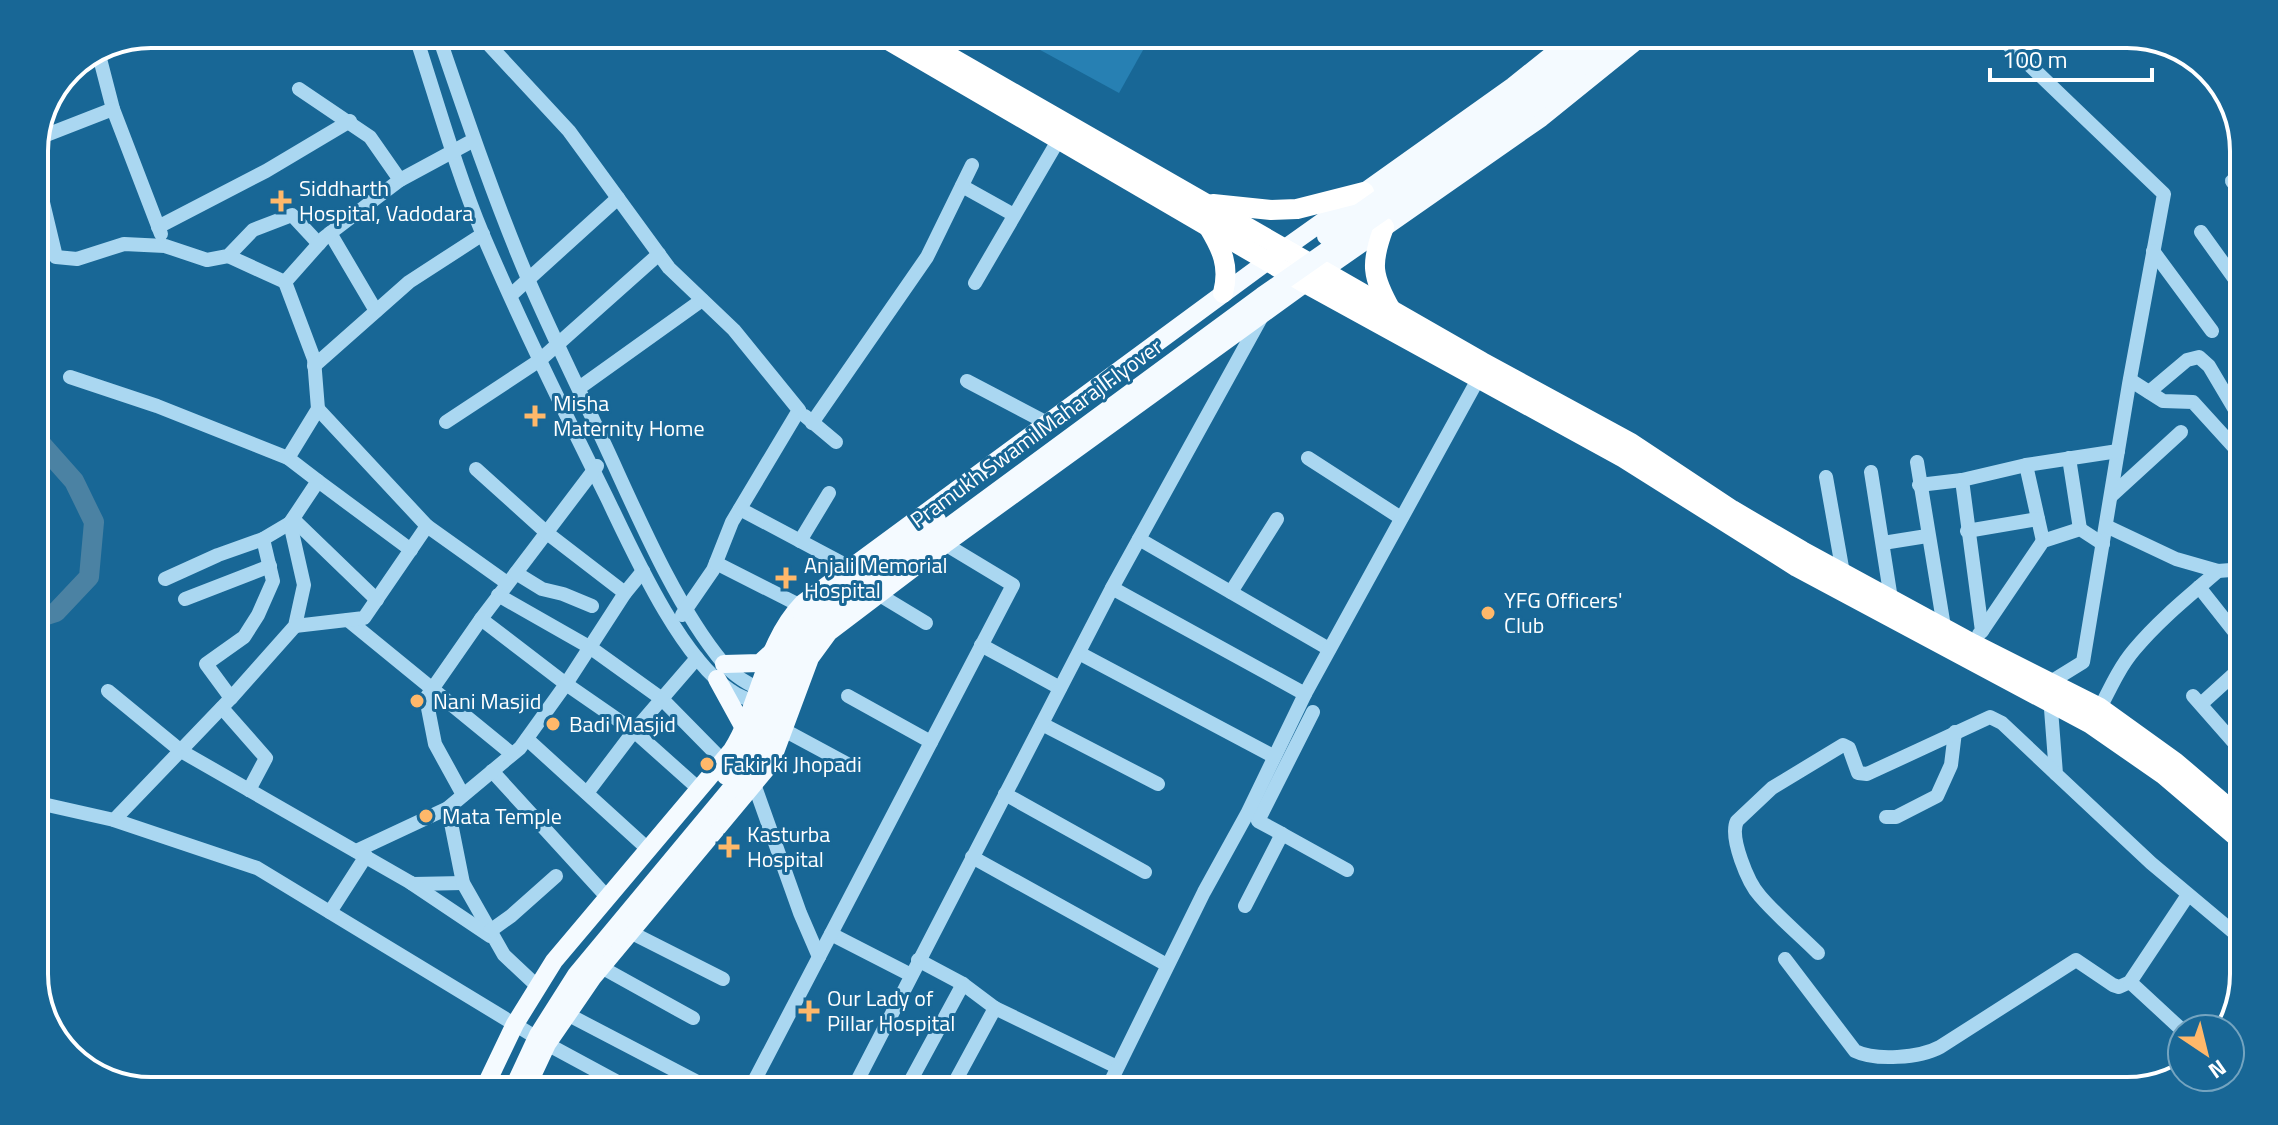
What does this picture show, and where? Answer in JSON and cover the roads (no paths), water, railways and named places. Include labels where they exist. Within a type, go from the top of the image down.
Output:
[{"type":"highway","points":[[902,48],[1207,225],[1276,255]]},
{"type":"highway","points":[[934,48],[1205,203],[1276,255],[1482,372],[1797,567],[1887,607],[2095,716],[2175,762],[2230,809]]},
{"type":"highway","points":[[1205,203],[1271,210],[1297,209],[1364,192]]},
{"type":"highway","points":[[1207,225],[1225,259],[1223,293]]},
{"type":"highway","points":[[1384,227],[1373,265],[1377,284],[1391,310]]},
{"type":"highway","points":[[1313,277],[1391,310],[1482,372],[1631,443],[1732,510],[1843,573],[1887,607],[1977,638],[2049,693]]},
{"type":"highway","points":[[2095,716],[2230,831]]},
{"type":"main road","points":[[490,1077],[515,1024],[554,961],[723,761],[745,730],[779,635],[801,606],[1223,293],[1513,86],[1560,48]]},
{"type":"main road","name":"Pramukh Swami Maharaj Flyover","points":[[505,1077],[526,1031],[557,980],[745,751],[786,646],[803,620],[1256,285],[1520,99],[1584,48]]},
{"type":"main road","name":"Pramukh Swami Maharaj Flyover","points":[[518,1077],[538,1035],[576,975],[758,756],[799,650],[822,620],[1262,296],[1528,110],[1604,48]]},
{"type":"main road","points":[[532,1077],[547,1044],[601,967],[767,768],[818,644],[945,544],[1313,277],[1541,118],[1628,48]]},
{"type":"main road","points":[[745,730],[721,671],[760,663],[772,652]]},
{"type":"street","points":[[419,48],[483,234],[540,360],[643,571],[675,626],[697,658],[721,671]]},
{"type":"street","points":[[443,48],[474,140],[528,279],[637,514],[721,671],[728,690],[757,696],[789,715],[847,764]]},
{"type":"street","points":[[492,48],[569,131],[669,268],[734,330],[799,410],[836,442]]},
{"type":"street","points":[[2012,48],[2164,194],[2083,662],[2049,693],[2056,774]]},
{"type":"street","points":[[101,61],[113,109],[165,246]]},
{"type":"street","points":[[299,89],[370,137],[400,180]]},
{"type":"street","points":[[50,134],[113,109]]},
{"type":"street","points":[[158,227],[266,171],[350,121]]},
{"type":"street","points":[[975,283],[1059,139]]},
{"type":"street","points":[[285,282],[330,233],[400,180],[474,140]]},
{"type":"street","points":[[812,423],[927,257],[972,165]]},
{"type":"street","points":[[962,186],[1014,215]]},
{"type":"street","points":[[511,295],[618,198]]},
{"type":"street","points":[[228,256],[253,230],[292,215],[319,244]]},
{"type":"street","points":[[48,224],[56,257],[77,259],[124,244],[165,246],[207,260],[228,256],[285,282],[314,366],[318,409],[288,458]]},
{"type":"street","points":[[2201,232],[2230,272]]},
{"type":"street","points":[[330,233],[376,311]]},
{"type":"street","points":[[314,366],[409,282],[483,234]]},
{"type":"street","points":[[2153,251],[2212,331]]},
{"type":"street","points":[[446,422],[540,360],[659,254]]},
{"type":"street","points":[[579,388],[702,300]]},
{"type":"street","points":[[859,1077],[1112,588],[1265,312]]},
{"type":"street","points":[[2149,392],[2187,360],[2199,357],[2209,366],[2230,401]]},
{"type":"street","points":[[1112,1077],[1305,694],[1482,372]]},
{"type":"street","points":[[70,377],[157,406],[288,458],[411,550]]},
{"type":"street","points":[[2130,380],[2169,402],[2190,400],[2230,443]]},
{"type":"street","points":[[967,381],[1047,423]]},
{"type":"street","points":[[318,409],[427,526],[662,699],[723,761]]},
{"type":"street","points":[[675,626],[716,563],[732,522],[799,410]]},
{"type":"street","points":[[2111,496],[2181,432]]},
{"type":"street","points":[[1919,485],[2118,451]]},
{"type":"street","points":[[463,795],[435,744],[426,698],[593,468],[611,457]]},
{"type":"street","points":[[1308,458],[1401,518]]},
{"type":"street","points":[[2069,458],[2080,529],[2103,544]]},
{"type":"street","points":[[1917,462],[1944,627]]},
{"type":"street","points":[[2026,465],[2043,541]]},
{"type":"street","points":[[476,469],[547,533],[625,593]]},
{"type":"street","points":[[1871,472],[1883,543],[1887,607]]},
{"type":"street","points":[[1826,477],[1843,573]]},
{"type":"street","points":[[1962,480],[1977,638]]},
{"type":"street","points":[[165,579],[263,539],[291,521],[318,481]]},
{"type":"street","points":[[800,541],[829,493]]},
{"type":"street","points":[[740,509],[851,568]]},
{"type":"street","points":[[1231,592],[1277,519]]},
{"type":"street","points":[[1967,531],[2038,519]]},
{"type":"street","points":[[291,521],[377,600]]},
{"type":"street","points":[[114,820],[227,703],[295,626],[304,585],[291,521]]},
{"type":"street","points":[[295,626],[364,618],[427,526]]},
{"type":"street","points":[[2106,526],[2176,559],[2218,571],[2230,570]]},
{"type":"street","points":[[1977,638],[2043,541],[2080,529]]},
{"type":"street","points":[[1883,543],[1927,536]]},
{"type":"street","points":[[249,790],[266,758],[227,703],[206,664],[244,637],[258,615],[273,581],[263,539]]},
{"type":"street","points":[[1139,539],[1329,649]]},
{"type":"street","points":[[762,1077],[819,957],[1013,585],[945,544]]},
{"type":"street","points":[[716,563],[801,606]]},
{"type":"street","points":[[185,599],[270,566]]},
{"type":"street","points":[[330,912],[361,853],[448,808],[527,739],[643,571]]},
{"type":"street","points":[[2095,716],[2133,651],[2156,626],[2218,571]]},
{"type":"street","points":[[507,584],[563,594],[592,606]]},
{"type":"street","points":[[2199,587],[2230,626]]},
{"type":"street","points":[[1112,588],[1305,694]]},
{"type":"street","points":[[878,594],[926,623]]},
{"type":"street","points":[[481,619],[634,731],[699,789]]},
{"type":"street","points":[[348,620],[512,754]]},
{"type":"street","points":[[981,645],[1060,688]]},
{"type":"street","points":[[1079,653],[1273,756]]},
{"type":"street","points":[[587,793],[634,731],[697,658]]},
{"type":"street","points":[[2230,675],[2197,700],[2230,738]]},
{"type":"street","points":[[108,691],[181,751],[413,884],[463,883]]},
{"type":"street","points":[[848,696],[931,742]]},
{"type":"street","points":[[1313,712],[1258,821],[1347,870]]},
{"type":"street","points":[[1818,953],[1757,893],[1735,841],[1737,821],[1772,788],[1843,745],[1849,748],[1858,773],[1867,774],[1984,718],[1996,719],[2188,895],[2230,930]]},
{"type":"street","points":[[1042,724],[1158,784]]},
{"type":"street","points":[[1886,817],[1896,817],[1937,796],[1951,765],[1955,732]]},
{"type":"street","points":[[527,739],[649,850]]},
{"type":"street","points":[[492,771],[608,898]]},
{"type":"street","points":[[754,784],[819,957]]},
{"type":"street","points":[[1005,794],[1145,872]]},
{"type":"street","points":[[48,805],[114,820],[257,868],[547,1044],[608,1077]]},
{"type":"street","points":[[448,808],[463,883],[504,955],[537,986]]},
{"type":"street","points":[[1245,906],[1282,834]]},
{"type":"street","points":[[972,857],[1167,965]]},
{"type":"street","points":[[492,935],[556,876]]},
{"type":"street","points":[[409,881],[492,935]]},
{"type":"street","points":[[1785,959],[1855,1051],[1870,1055],[1912,1056],[1929,1053],[2076,960],[2113,985],[2119,987],[2130,982],[2188,895]]},
{"type":"street","points":[[630,932],[723,979]]},
{"type":"street","points":[[831,934],[911,975]]},
{"type":"street","points":[[918,960],[963,984],[995,1008],[1117,1067]]},
{"type":"street","points":[[601,967],[693,1018]]},
{"type":"street","points":[[2130,982],[2166,1015]]},
{"type":"street","points":[[913,1077],[963,984]]},
{"type":"street","points":[[958,1077],[995,1008]]},
{"type":"street","points":[[567,1014],[688,1077]]},
{"type":"waterway","points":[[48,452],[74,481],[94,522],[89,577],[56,612],[48,615]]},
{"type":"place","name":"Siddharth Hospital, Vadodara","points":[[281,201]]},
{"type":"place","name":"Misha Maternity Home","points":[[535,416]]},
{"type":"place","name":"Anjali Memorial Hospital","points":[[786,578]]},
{"type":"place","name":"YFG Officers' Club","points":[[1488,613]]},
{"type":"place","name":"Nani Masjid","points":[[417,701]]},
{"type":"place","name":"Badi Masjid","points":[[553,724]]},
{"type":"place","name":"Fakir ki Jhopadi","points":[[707,764]]},
{"type":"place","name":"Mata Temple","points":[[426,816]]},
{"type":"place","name":"Kasturba Hospital","points":[[729,847]]},
{"type":"place","name":"Our Lady of Pillar Hospital","points":[[809,1011]]}]
